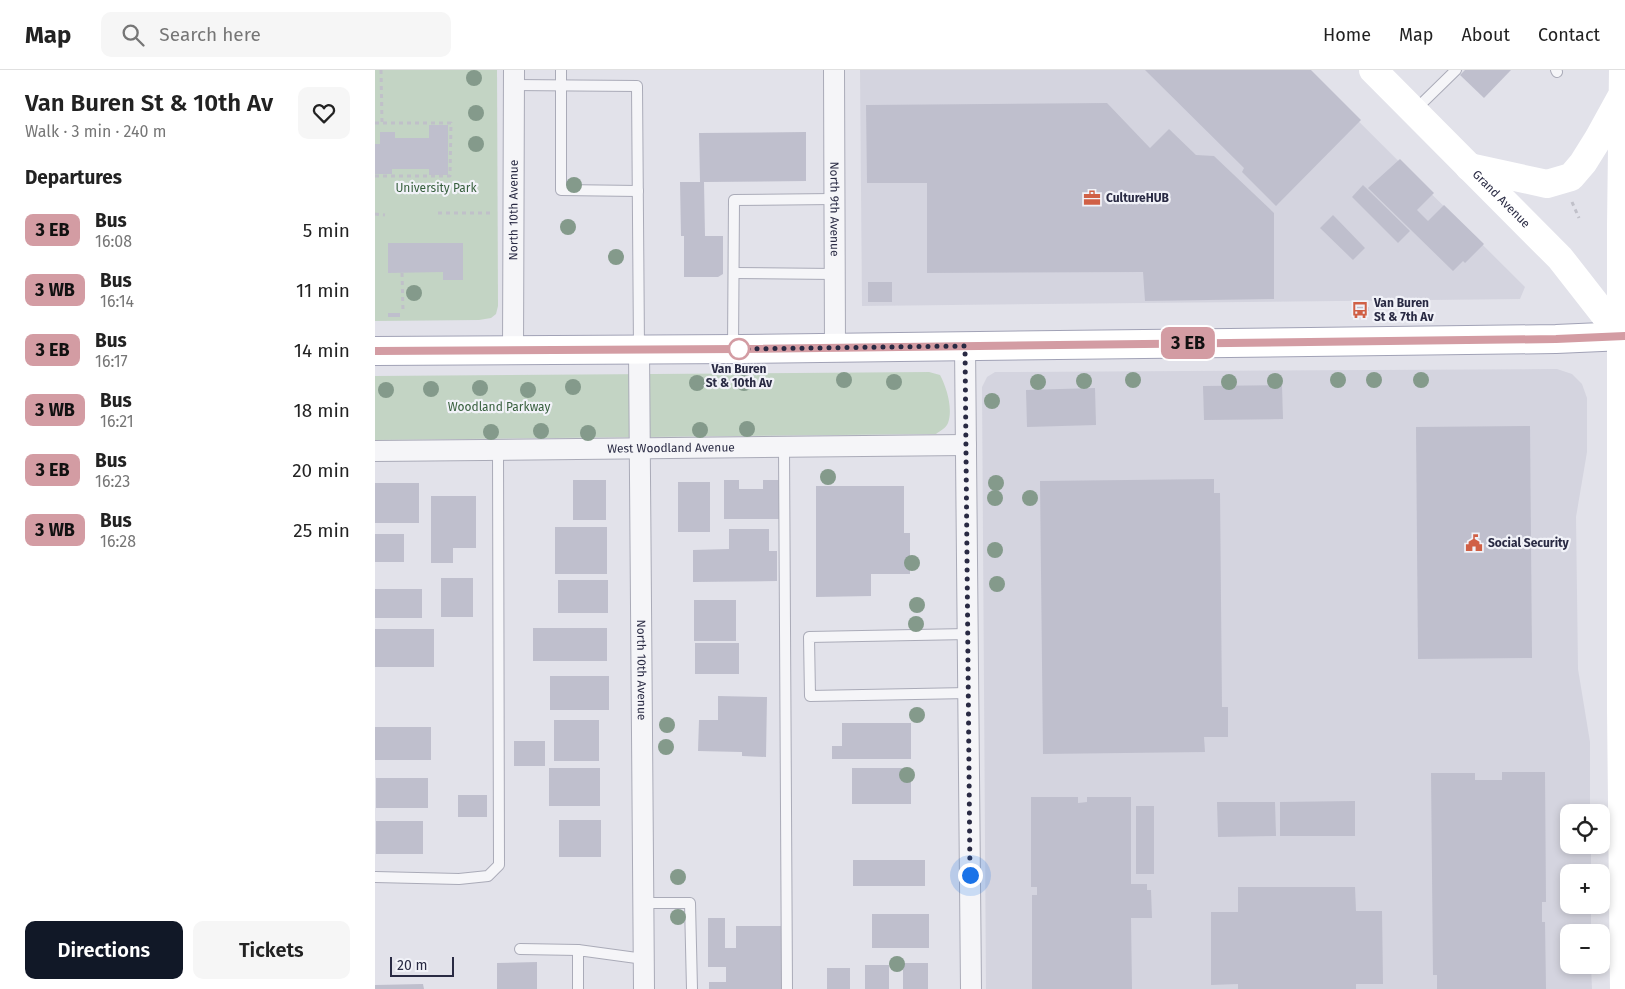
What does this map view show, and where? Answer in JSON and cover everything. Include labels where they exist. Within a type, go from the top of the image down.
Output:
[{"type":"main road","name":"Grand Avenue","points":[[1373,70],[1560,258],[1623,336]]},
{"type":"main road","points":[[1469,166],[1547,184],[1571,177],[1598,140],[1623,83]]},
{"type":"main road","points":[[1623,83],[1624,989]]},
{"type":"main road","points":[[375,351],[733,349],[1556,339],[1623,336]]},
{"type":"street","name":"North 9th Avenue","points":[[834,70],[835,347]]},
{"type":"street","name":"North 10th Avenue","points":[[513,350],[514,77]]},
{"type":"street","points":[[965,346],[971,989]]},
{"type":"street","name":"North 10th Avenue","points":[[639,350],[644,989]]},
{"type":"street","name":"West Woodland Avenue","points":[[375,451],[966,445]]},
{"type":"lane","points":[[561,70],[561,190],[638,191]]},
{"type":"lane","points":[[1414,111],[1457,70]]},
{"type":"lane","points":[[514,77],[561,85],[637,86],[639,350]]},
{"type":"lane","points":[[733,349],[734,200],[834,199]]},
{"type":"lane","points":[[735,273],[835,274]]},
{"type":"lane","points":[[784,447],[787,989]]},
{"type":"lane","points":[[375,877],[459,879],[488,876],[499,865],[498,450]]},
{"type":"lane","points":[[968,634],[809,638],[810,696],[968,693]]},
{"type":"lane","points":[[643,903],[690,903],[691,989]]},
{"type":"lane","points":[[520,949],[578,950],[644,959]]},
{"type":"lane","points":[[577,989],[578,950]]},
{"type":"path","points":[[381,70],[382,123]]},
{"type":"path","points":[[375,123],[451,123],[450,176],[375,176]]},
{"type":"path","points":[[1568,194],[1579,218]]},
{"type":"path","points":[[438,213],[493,213]]},
{"type":"path","points":[[375,214],[385,215]]},
{"type":"path","points":[[402,273],[403,311]]},
{"type":"shaded area","points":[[860,70],[1307,70],[1525,287],[1520,299],[862,306]]},
{"type":"shaded area","points":[[1557,369],[1572,374],[1582,384],[1587,398],[1587,452],[1576,517],[1578,669],[1590,742],[1590,804],[1560,804],[1560,854],[1591,854],[1591,864],[1560,864],[1560,914],[1591,914],[1591,924],[1560,924],[1560,974],[1591,974],[1592,989],[986,989],[982,387],[987,377],[995,372]]},
{"type":"green space","name":"University Park","points":[[375,70],[497,70],[498,306],[496,314],[491,318],[479,320],[375,321]]},
{"type":"green space","name":"Woodland Parkway","points":[[929,372],[940,375],[950,405],[948,423],[936,434],[375,440],[375,376]]},
{"type":"building","points":[[1145,70],[1311,70],[1361,120],[1276,206],[1242,172],[1244,168]]},
{"type":"building","points":[[1465,70],[1511,70],[1484,98],[1460,75]]},
{"type":"building","name":"CultureHUB","points":[[1107,103],[1150,148],[1169,129],[1196,155],[1214,156],[1274,213],[1274,299],[1145,301],[1143,272],[927,273],[927,183],[867,183],[866,105]]},
{"type":"building","points":[[429,125],[448,125],[448,175],[429,175],[429,169],[392,169],[392,174],[375,174],[375,144],[380,144],[380,132],[395,132],[395,138],[429,138]]},
{"type":"building","points":[[806,132],[806,181],[704,182],[705,236],[723,236],[723,274],[718,277],[684,277],[684,236],[681,236],[680,182],[700,182],[699,133]]},
{"type":"building","points":[[1400,159],[1434,193],[1417,210],[1428,221],[1444,205],[1484,244],[1465,263],[1463,261],[1453,271],[1368,188]]},
{"type":"building","points":[[1363,185],[1410,231],[1398,243],[1352,197]]},
{"type":"building","points":[[1333,215],[1365,248],[1353,260],[1320,228]]},
{"type":"building","points":[[388,243],[463,243],[463,280],[443,280],[443,272],[388,273]]},
{"type":"building","points":[[868,282],[892,282],[892,302],[868,302]]},
{"type":"building","points":[[1356,307],[1369,307],[1369,311],[1356,311]]},
{"type":"building","points":[[388,313],[400,313],[400,317],[388,317]]},
{"type":"building","points":[[730,378],[741,378],[741,383],[730,383]]},
{"type":"building","points":[[1282,385],[1283,419],[1204,420],[1203,386]]},
{"type":"building","points":[[1095,388],[1096,425],[1027,427],[1026,390]]},
{"type":"building","name":"Social Security","points":[[1530,426],[1532,658],[1418,659],[1416,427]]},
{"type":"building","points":[[1214,479],[1214,493],[1220,493],[1222,707],[1228,707],[1228,737],[1204,737],[1205,752],[1043,754],[1040,481]]},
{"type":"building","points":[[573,480],[606,480],[606,520],[573,520]]},
{"type":"building","points":[[724,480],[739,480],[739,489],[763,489],[763,480],[779,480],[779,519],[724,519]]},
{"type":"building","points":[[678,482],[710,482],[710,532],[678,532]]},
{"type":"building","points":[[375,483],[419,483],[419,523],[375,523]]},
{"type":"building","points":[[816,486],[904,486],[904,533],[910,533],[910,574],[871,574],[871,596],[816,597]]},
{"type":"building","points":[[431,496],[476,496],[476,548],[453,548],[453,563],[431,563]]},
{"type":"building","points":[[555,527],[607,527],[607,574],[555,574]]},
{"type":"building","points":[[729,529],[769,529],[769,551],[777,551],[777,581],[693,582],[693,550],[729,549]]},
{"type":"building","points":[[375,534],[404,534],[404,562],[375,562]]},
{"type":"building","points":[[441,578],[473,578],[473,617],[441,617]]},
{"type":"building","points":[[558,580],[608,580],[608,613],[558,613]]},
{"type":"building","points":[[375,589],[422,589],[422,618],[375,618]]},
{"type":"building","points":[[694,600],[736,600],[736,641],[694,641]]},
{"type":"building","points":[[533,628],[607,628],[607,661],[533,661]]},
{"type":"building","points":[[375,629],[434,629],[434,667],[375,667]]},
{"type":"building","points":[[695,643],[739,643],[739,674],[695,674]]},
{"type":"building","points":[[550,676],[609,676],[609,710],[550,710]]},
{"type":"building","points":[[718,696],[767,697],[766,757],[742,756],[742,752],[698,751],[699,720],[718,720]]},
{"type":"building","points":[[554,720],[599,720],[599,761],[554,761]]},
{"type":"building","points":[[842,723],[911,723],[911,759],[832,759],[832,746],[842,746]]},
{"type":"building","points":[[375,727],[431,727],[431,760],[375,760]]},
{"type":"building","points":[[514,741],[545,741],[545,766],[514,766]]},
{"type":"building","points":[[549,768],[600,768],[600,806],[549,806]]},
{"type":"building","points":[[852,768],[911,768],[911,804],[852,804]]},
{"type":"building","points":[[1502,772],[1545,772],[1546,902],[1542,902],[1542,922],[1545,922],[1546,989],[1437,989],[1437,975],[1433,975],[1431,773],[1475,773],[1475,780],[1502,780]]},
{"type":"building","points":[[376,778],[428,778],[428,808],[376,808]]},
{"type":"building","points":[[458,795],[487,795],[487,817],[458,817]]},
{"type":"building","points":[[1031,797],[1078,797],[1078,803],[1087,802],[1087,797],[1131,797],[1131,884],[1147,884],[1147,890],[1151,890],[1152,918],[1131,918],[1132,989],[1032,989],[1032,895],[1037,895],[1037,887],[1031,887]]},
{"type":"building","points":[[1355,801],[1355,836],[1280,836],[1280,802]]},
{"type":"building","points":[[1217,802],[1275,802],[1276,836],[1218,837]]},
{"type":"building","points":[[1136,806],[1154,806],[1154,874],[1136,874]]},
{"type":"building","points":[[559,820],[601,820],[601,857],[559,857]]},
{"type":"building","points":[[376,821],[423,821],[423,854],[376,854]]},
{"type":"building","points":[[853,860],[925,860],[925,886],[853,886]]},
{"type":"building","points":[[1238,887],[1355,887],[1356,911],[1382,911],[1383,984],[1356,984],[1356,989],[1238,989],[1238,984],[1211,985],[1211,912],[1238,912]]},
{"type":"building","points":[[872,914],[929,914],[929,948],[872,948]]},
{"type":"building","points":[[708,918],[725,918],[725,948],[736,948],[736,926],[783,926],[783,989],[709,989],[709,982],[726,982],[726,967],[708,967]]},
{"type":"building","points":[[537,962],[537,989],[497,989],[497,963]]},
{"type":"building","points":[[903,963],[928,963],[928,989],[903,989]]},
{"type":"building","points":[[865,965],[889,965],[889,989],[865,989]]},
{"type":"building","points":[[827,968],[850,968],[850,989],[827,989]]},
{"type":"building","points":[[423,984],[424,989],[375,989],[375,985]]},
{"type":"bus line","points":[[375,351],[740,349],[1556,339],[1625,336]]},
{"type":"place","name":"CultureHUB","points":[[1092,198]]},
{"type":"place","name":"Van Buren St & 7th Av","points":[[1360,310]]},
{"type":"place","name":"Van Buren St & 10th Av","points":[[739,349]]},
{"type":"place","name":"Social Security","points":[[1474,543]]},
{"type":"route","points":[[739,349],[965,346],[970,875]]}]
